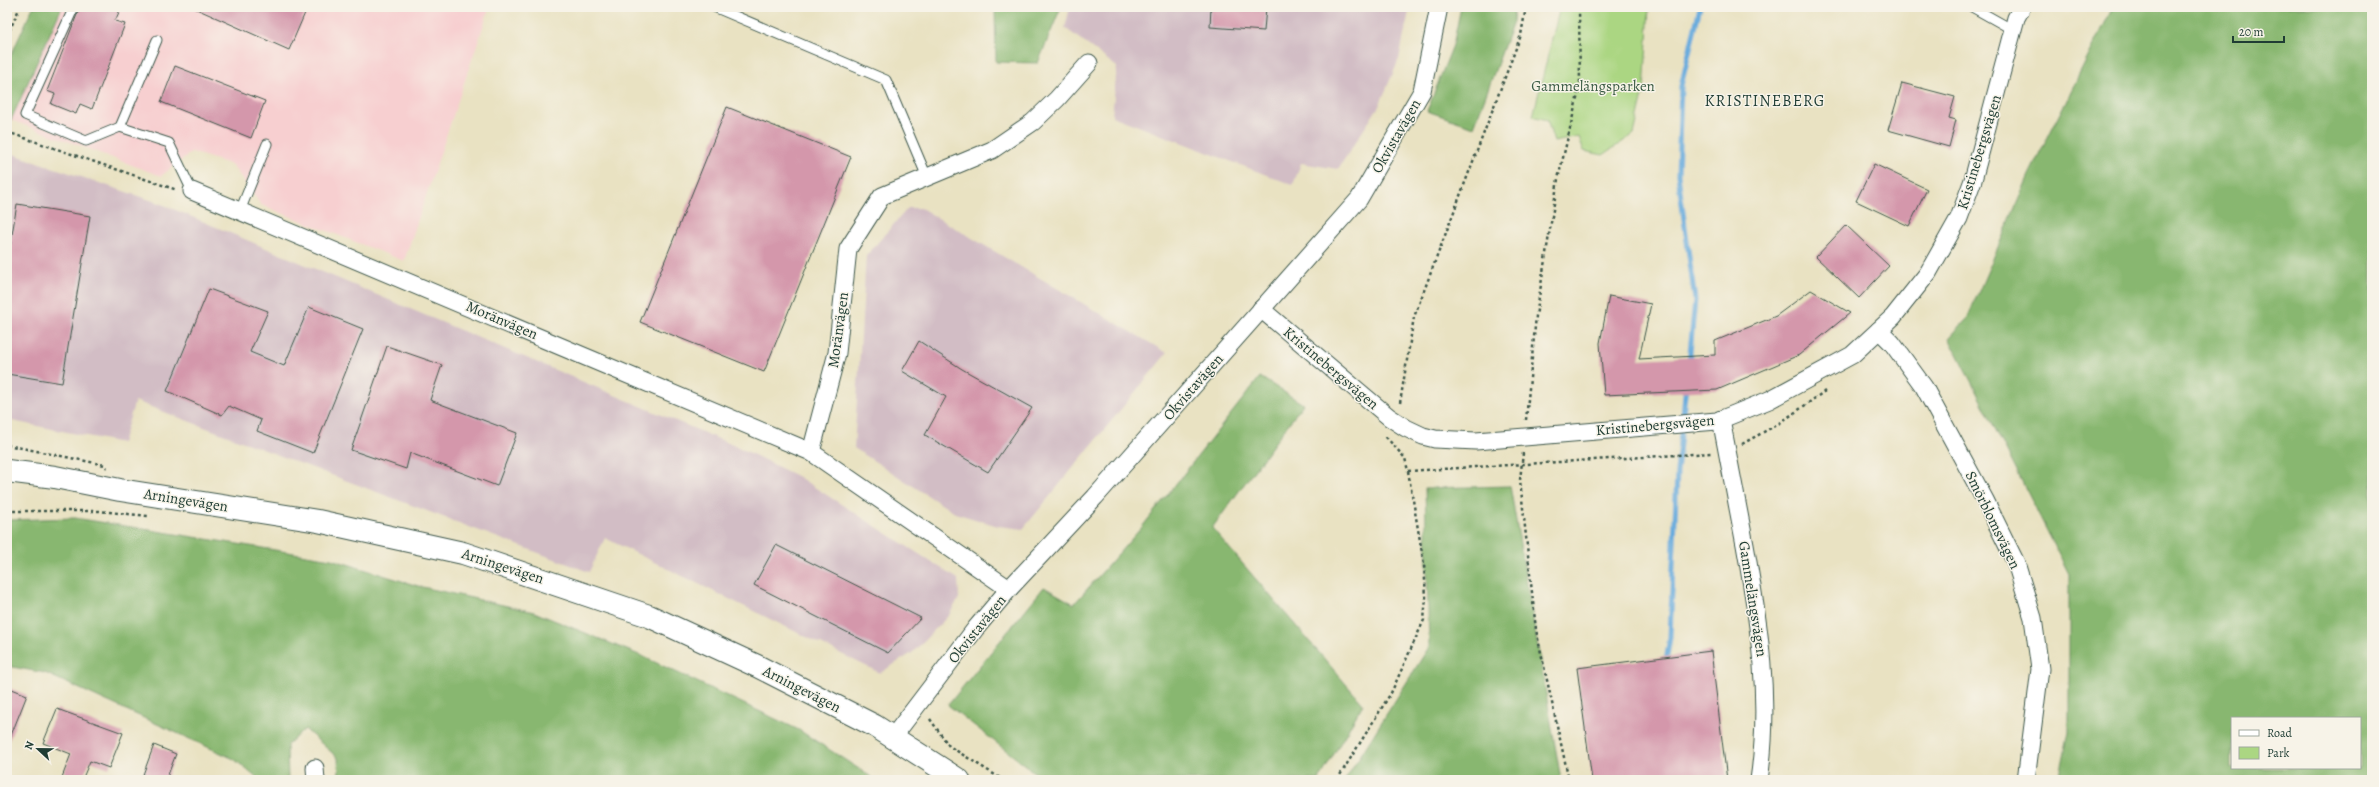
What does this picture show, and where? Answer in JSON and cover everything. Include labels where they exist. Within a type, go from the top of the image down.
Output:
[{"type":"main road","name":"Arningevägen","points":[[7,471],[55,477],[120,490],[318,521],[463,553],[649,616],[757,666],[893,737],[959,780]]},
{"type":"street","name":"Okvistavägen","points":[[893,737],[976,628],[1009,589],[1095,497],[1359,199],[1422,91],[1439,7]]},
{"type":"street","name":"Kristinebergsvägen","points":[[1261,309],[1389,417],[1406,428],[1435,439],[1476,441],[1721,419],[1769,400],[1852,355],[1893,317],[1928,273],[1959,218],[1973,180],[2013,30],[2022,7]]},
{"type":"street","name":"Moränvägen","points":[[810,452],[837,353],[848,249],[882,196],[992,150],[1027,126],[1057,99],[1089,63]]},
{"type":"street","name":"Moränvägen","points":[[192,191],[810,452],[1009,589]]},
{"type":"street","name":"Smörblomsvägen","points":[[1879,330],[1892,343],[1924,387],[1985,500],[2016,563],[2033,618],[2040,669],[2026,780]]},
{"type":"street","name":"Gammelängsvägen","points":[[1721,419],[1758,615],[1764,671],[1764,748],[1759,780]]},
{"type":"lane","points":[[74,7],[24,115],[86,141],[120,128],[169,143],[192,191]]},
{"type":"lane","points":[[714,7],[886,80],[927,177]]},
{"type":"lane","points":[[1972,7],[2013,30]]},
{"type":"lane","points":[[120,128],[157,40]]},
{"type":"lane","points":[[240,211],[267,144]]},
{"type":"path","points":[[7,36],[20,7]]},
{"type":"path","points":[[1337,780],[1391,693],[1424,620],[1426,597],[1424,564],[1408,470],[1405,458],[1381,431],[1389,417],[1400,404],[1414,317],[1521,35],[1526,7]]},
{"type":"path","points":[[1569,780],[1536,630],[1520,480],[1537,308],[1558,179],[1580,86],[1579,7]]},
{"type":"path","points":[[7,132],[174,190],[192,191]]},
{"type":"path","points":[[7,511],[99,511],[154,516]]},
{"type":"path","points":[[933,713],[929,720],[949,746],[1003,780]]},
{"type":"shaded area","points":[[62,7],[483,7],[489,9],[404,261],[261,205],[232,165],[192,152],[161,176],[11,120]]},
{"type":"shaded area","points":[[1070,7],[1410,7],[1399,59],[1379,106],[1338,169],[1301,163],[1293,185],[1112,116],[1117,67],[1065,28]]},
{"type":"shaded area","points":[[7,152],[159,203],[740,448],[797,476],[958,579],[959,598],[949,615],[912,653],[880,673],[605,538],[589,572],[135,401],[122,443],[7,420]]},
{"type":"shaded area","points":[[908,208],[921,208],[1167,353],[1023,529],[998,526],[955,513],[854,448],[866,256]]},
{"type":"green space","points":[[33,7],[62,7],[11,120],[7,118],[7,64]]},
{"type":"green space","points":[[995,7],[1061,7],[1038,63],[996,62]]},
{"type":"green space","points":[[1461,7],[1514,7],[1513,22],[1474,127],[1427,111],[1453,45]]},
{"type":"green space","name":"Gammelängsparken","points":[[1560,7],[1649,7],[1644,91],[1634,134],[1603,155],[1584,151],[1579,137],[1554,142],[1547,120],[1533,116]]},
{"type":"green space","points":[[2108,7],[2372,7],[2372,780],[2059,780],[2069,731],[2069,574],[1949,338],[1967,319],[2029,175],[2112,9]]},
{"type":"green space","points":[[1260,377],[1303,404],[1212,528],[1363,704],[1319,780],[1044,780],[948,705],[1044,587],[1074,604],[1142,527]]},
{"type":"green space","points":[[1510,486],[1561,780],[1345,780],[1429,647],[1425,488]]},
{"type":"green space","points":[[75,518],[331,559],[418,586],[534,612],[644,657],[799,730],[876,780],[339,780],[338,758],[305,729],[287,745],[288,780],[259,780],[234,759],[45,673],[7,666],[7,520]]},
{"type":"building","points":[[80,7],[112,7],[120,10],[115,21],[125,24],[92,109],[80,104],[76,114],[51,104],[55,94],[47,91]]},
{"type":"building","points":[[192,7],[291,7],[305,13],[289,50]]},
{"type":"building","points":[[1211,7],[1266,7],[1264,31],[1210,27]]},
{"type":"building","points":[[175,66],[265,101],[251,138],[161,102]]},
{"type":"building","points":[[1902,83],[1955,97],[1949,118],[1956,120],[1949,147],[1888,130]]},
{"type":"building","points":[[727,107],[851,157],[764,372],[640,322]]},
{"type":"building","points":[[1874,164],[1927,189],[1909,226],[1856,201]]},
{"type":"building","points":[[17,204],[90,216],[62,383],[7,374],[7,266]]},
{"type":"building","points":[[1846,225],[1889,266],[1859,298],[1816,257]]},
{"type":"building","points":[[209,289],[268,311],[250,352],[284,366],[309,307],[363,329],[313,453],[257,431],[261,420],[229,406],[222,415],[167,391]]},
{"type":"building","points":[[1811,290],[1850,313],[1799,355],[1717,390],[1604,395],[1600,343],[1609,296],[1651,304],[1639,359],[1715,355],[1715,341],[1776,316]]},
{"type":"building","points":[[919,341],[962,369],[1032,408],[988,472],[925,435],[946,397],[902,371]]},
{"type":"building","points":[[387,346],[442,365],[430,400],[517,433],[497,486],[410,453],[406,469],[351,450]]},
{"type":"building","points":[[776,545],[921,618],[888,653],[754,585]]},
{"type":"building","points":[[1711,651],[1727,780],[1592,780],[1577,668]]},
{"type":"building","points":[[7,687],[27,695],[8,743],[7,743]]},
{"type":"building","points":[[57,709],[123,733],[109,768],[90,761],[82,780],[61,780],[71,754],[43,743]]},
{"type":"building","points":[[154,745],[176,754],[166,780],[141,780]]},
{"type":"waterway","points":[[1689,363],[1695,300],[1678,175],[1681,86],[1700,7]]},
{"type":"waterway","points":[[1666,662],[1670,637],[1677,472],[1686,385]]},
{"type":"district","name":"KRISTINEBERG","points":[[1765,101]]}]
